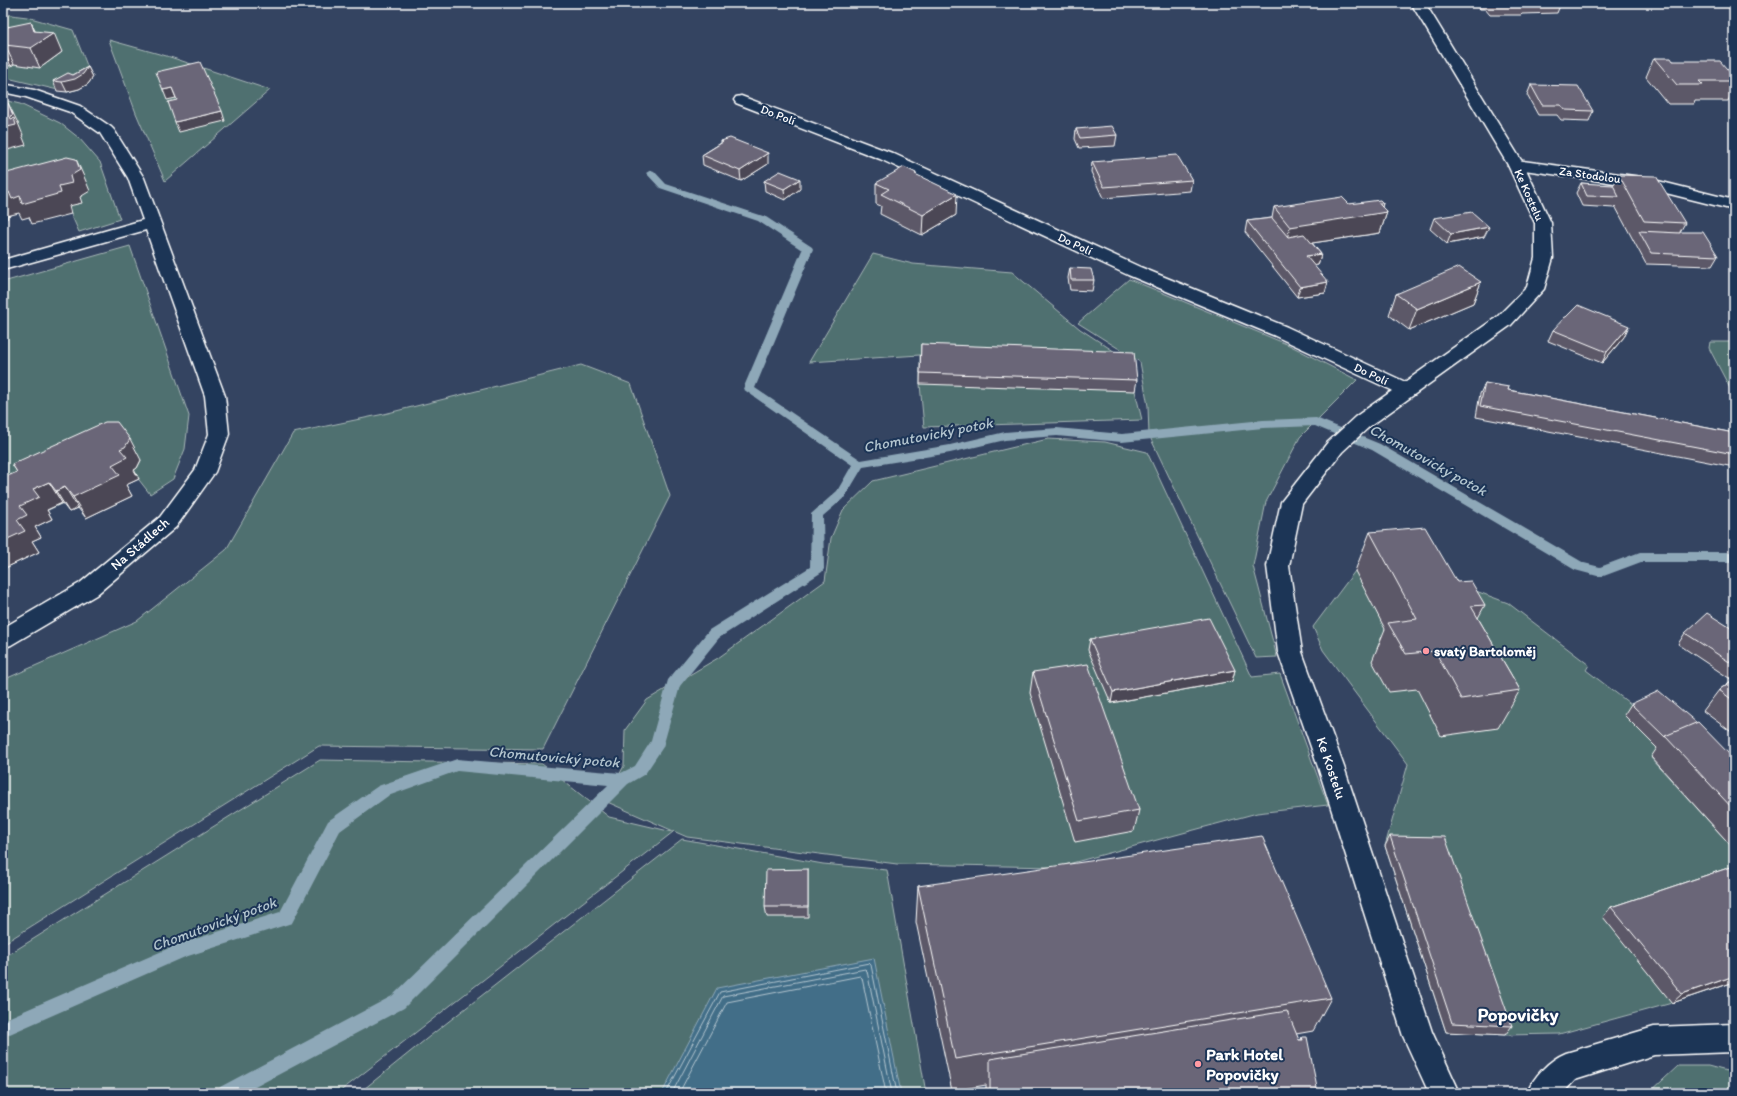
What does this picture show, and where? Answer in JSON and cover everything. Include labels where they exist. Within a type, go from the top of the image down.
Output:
[{"type":"street","name":"Ke Kostelu","points":[[1418,3],[1516,166],[1543,223],[1544,258],[1535,289],[1504,321],[1362,422],[1335,447],[1292,502],[1278,566],[1290,652],[1331,767],[1418,1036],[1445,1093]]},
{"type":"street","name":"Na Stádlech","points":[[3,88],[29,93],[75,109],[106,130],[136,178],[215,396],[219,434],[205,472],[168,522],[88,589],[3,639]]},
{"type":"street","name":"Do Polí","points":[[741,100],[886,156],[1134,271],[1280,331],[1407,390]]},
{"type":"street","name":"Za Stodolou","points":[[1516,166],[1642,182],[1734,205]]},
{"type":"street","points":[[3,265],[152,223]]},
{"type":"street","points":[[1542,1093],[1566,1068],[1654,1041],[1734,1038]]},
{"type":"green space","points":[[3,14],[27,17],[73,30],[92,78],[58,90],[3,77]]},
{"type":"green space","points":[[109,40],[170,57],[270,90],[165,181],[136,113]]},
{"type":"green space","points":[[3,100],[20,104],[60,123],[79,138],[100,162],[120,219],[79,232],[71,214],[67,198],[3,217]]},
{"type":"green space","points":[[130,246],[189,416],[185,449],[173,479],[150,494],[132,471],[46,511],[3,533],[3,282]]},
{"type":"green space","points":[[873,254],[913,264],[1012,272],[1080,329],[1132,363],[1135,391],[1142,420],[924,427],[920,384],[920,355],[809,362]]},
{"type":"green space","points":[[1129,279],[1289,345],[1357,380],[1300,437],[1266,502],[1253,566],[1277,657],[1256,658],[1149,435],[1148,406],[1140,362],[1078,323]]},
{"type":"green space","points":[[1710,342],[1734,342],[1734,396],[1709,348]]},
{"type":"green space","points":[[581,365],[631,384],[670,496],[543,749],[319,746],[3,944],[3,680],[137,621],[226,550],[293,433],[384,414]]},
{"type":"green space","points":[[1048,439],[1105,442],[1147,452],[1252,677],[1280,674],[1328,805],[1257,813],[1057,867],[897,864],[687,837],[605,801],[624,766],[625,730],[647,700],[718,658],[825,581],[831,538],[843,510],[873,481]]},
{"type":"green space","points":[[1409,566],[1508,603],[1589,665],[1586,670],[1637,709],[1663,753],[1651,758],[1734,849],[1734,982],[1672,1003],[1559,1034],[1505,1035],[1446,1032],[1385,846],[1408,764],[1323,650],[1313,627],[1355,571]]},
{"type":"green space","points":[[320,760],[542,764],[609,817],[673,832],[338,1093],[3,1093],[3,958]]},
{"type":"green space","points":[[682,839],[823,864],[887,870],[926,1093],[359,1093],[430,1036]]},
{"type":"green space","points":[[1678,1066],[1708,1066],[1734,1073],[1734,1093],[1649,1093]]},
{"type":"water","points":[[874,958],[901,1093],[662,1093],[717,988]]},
{"type":"building","points":[[31,22],[34,31],[54,33],[31,48],[3,46],[3,26],[7,27]]},
{"type":"building","points":[[1654,58],[1671,58],[1673,61],[1720,61],[1734,77],[1734,81],[1699,81],[1703,85],[1677,85]]},
{"type":"building","points":[[200,62],[222,111],[175,122],[168,102],[177,100],[172,88],[163,90],[156,72]]},
{"type":"building","points":[[88,67],[83,74],[75,79],[62,82],[53,81],[68,73],[73,75]]},
{"type":"building","points":[[1531,85],[1578,86],[1593,111],[1565,110],[1561,105],[1542,105]]},
{"type":"building","points":[[3,98],[6,103],[8,103],[13,115],[10,116],[11,119],[14,118],[16,125],[3,128]]},
{"type":"building","points":[[1112,126],[1117,135],[1080,138],[1076,129]]},
{"type":"building","points":[[730,138],[768,153],[740,171],[702,155],[723,142],[721,141]]},
{"type":"building","points":[[1177,155],[1192,180],[1104,187],[1092,162]]},
{"type":"building","points":[[67,157],[76,159],[80,170],[70,176],[72,183],[59,186],[61,193],[22,204],[20,196],[12,199],[9,192],[3,194],[3,174]]},
{"type":"building","points":[[904,167],[916,173],[915,174],[957,194],[923,215],[881,194],[889,189],[876,183]]},
{"type":"building","points":[[780,171],[800,179],[784,189],[764,181]]},
{"type":"building","points":[[1619,175],[1656,176],[1685,223],[1644,221]]},
{"type":"building","points":[[1581,183],[1613,185],[1619,197],[1587,196]]},
{"type":"building","points":[[1342,197],[1349,204],[1380,200],[1383,203],[1378,203],[1387,212],[1290,227],[1274,207]]},
{"type":"building","points":[[1472,212],[1489,227],[1451,234],[1434,218]]},
{"type":"building","points":[[1272,218],[1288,237],[1304,234],[1321,254],[1306,256],[1328,282],[1300,287],[1247,221]]},
{"type":"building","points":[[1639,231],[1680,233],[1703,232],[1718,256],[1651,253]]},
{"type":"building","points":[[1459,267],[1481,282],[1417,309],[1396,294]]},
{"type":"building","points":[[1070,268],[1091,269],[1094,280],[1071,280]]},
{"type":"building","points":[[1578,305],[1629,326],[1607,352],[1553,330]]},
{"type":"building","points":[[921,344],[1134,352],[1137,380],[920,373]]},
{"type":"building","points":[[1485,383],[1509,387],[1508,390],[1734,433],[1734,454],[1480,406]]},
{"type":"building","points":[[105,422],[117,422],[130,439],[125,447],[120,449],[127,457],[112,465],[120,475],[73,497],[65,487],[56,491],[49,482],[33,489],[39,497],[20,506],[27,515],[17,520],[25,531],[3,541],[3,478],[17,472],[12,464]]},
{"type":"building","points":[[1425,527],[1457,582],[1471,581],[1485,605],[1471,606],[1520,690],[1461,699],[1435,651],[1406,654],[1388,623],[1417,619],[1370,532]]},
{"type":"building","points":[[1707,613],[1734,630],[1734,665],[1685,633]]},
{"type":"building","points":[[1209,618],[1235,670],[1113,692],[1090,639]]},
{"type":"building","points":[[1088,664],[1139,810],[1079,821],[1033,672]]},
{"type":"building","points":[[1734,679],[1734,701],[1719,690]]},
{"type":"building","points":[[1659,691],[1697,723],[1665,737],[1631,704]]},
{"type":"building","points":[[1698,722],[1734,759],[1734,810],[1665,736]]},
{"type":"building","points":[[1262,836],[1331,998],[955,1059],[918,886]]},
{"type":"building","points":[[1390,836],[1445,837],[1512,1026],[1452,1023]]},
{"type":"building","points":[[1734,866],[1734,976],[1682,994],[1611,907]]},
{"type":"building","points":[[808,869],[808,907],[765,907],[766,870]]},
{"type":"building","points":[[1287,1011],[1299,1040],[1303,1040],[1302,1037],[1307,1037],[1318,1093],[990,1093],[990,1059]]},
{"type":"waterway","points":[[651,173],[663,186],[762,219],[808,249],[749,389],[859,464]]},
{"type":"waterway","name":"Chomutovický potok","points":[[859,464],[950,449],[1005,436],[1057,432],[1122,438],[1263,424],[1316,422],[1376,447],[1580,567],[1601,572],[1640,557],[1734,557]]},
{"type":"waterway","name":"Chomutovický potok","points":[[623,780],[640,770],[658,743],[673,684],[714,634],[817,569],[817,514],[841,494],[859,464]]},
{"type":"waterway","name":"Chomutovický potok","points":[[3,1029],[182,950],[286,918],[334,826],[383,791],[457,765],[623,780]]},
{"type":"waterway","points":[[226,1093],[398,1002],[623,780]]},
{"type":"place","name":"svatý Bartoloměj","points":[[1426,651]]},
{"type":"place","name":"Park Hotel Popovičky","points":[[1198,1064]]},
{"type":"district","name":"Popovičky","points":[[1518,1014]]}]
